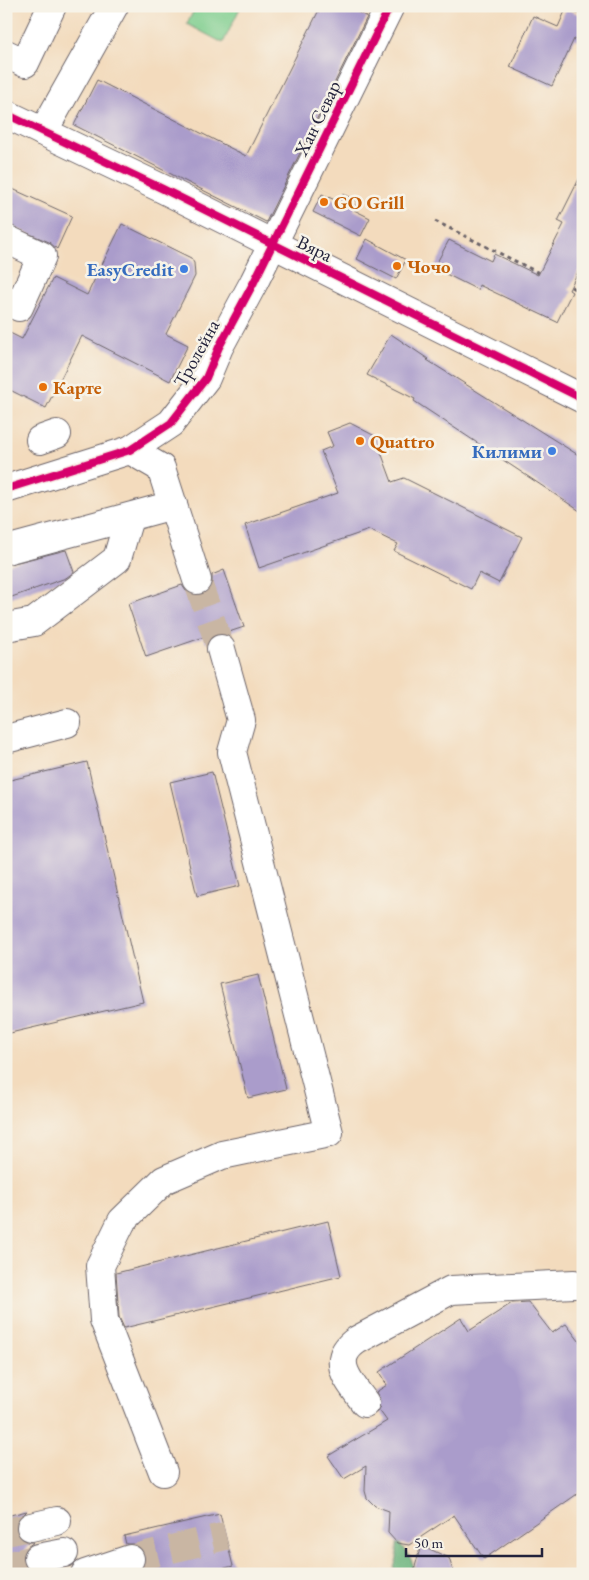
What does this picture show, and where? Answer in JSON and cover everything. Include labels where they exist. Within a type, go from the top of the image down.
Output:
[{"type":"street","points":[[6,54],[25,63],[52,6]]},
{"type":"street","points":[[43,132],[114,6]]},
{"type":"street","name":"Хан Севар","points":[[272,245],[390,6]]},
{"type":"street","name":"Вяра","points":[[6,114],[583,399]]},
{"type":"street","points":[[6,239],[42,256],[19,307],[6,301]]},
{"type":"street","name":"Тролейна","points":[[6,489],[130,450],[171,423],[206,378],[219,347],[272,245]]},
{"type":"street","points":[[130,450],[161,468],[197,580]]},
{"type":"street","points":[[6,550],[172,505]]},
{"type":"street","points":[[6,628],[34,622],[117,558],[129,518]]},
{"type":"street","points":[[163,1472],[104,1320],[100,1266],[122,1221],[164,1180],[222,1155],[329,1132],[232,752],[241,720],[220,649]]},
{"type":"street","points":[[6,740],[67,723]]},
{"type":"street","points":[[364,1403],[343,1368],[345,1352],[357,1340],[451,1290],[574,1284]]},
{"type":"street","points":[[31,1527],[57,1520]]},
{"type":"street","points":[[38,1558],[64,1553]]},
{"type":"street","points":[[85,1574],[130,1559]]},
{"type":"path","points":[[435,221],[539,273]]},
{"type":"path","points":[[570,287],[583,293]]},
{"type":"green space","points":[[196,6],[241,6],[223,43],[187,24]]},
{"type":"green space","points":[[397,1543],[404,1548],[409,1556],[415,1574],[392,1574],[397,1558]]},
{"type":"building","points":[[321,6],[346,6],[367,17],[266,222],[74,125],[97,80],[246,156]]},
{"type":"building","points":[[566,9],[583,16],[583,43],[574,39],[552,86],[510,67],[533,16],[558,27]]},
{"type":"building","points":[[583,171],[583,262],[569,290],[572,292],[557,322],[479,285],[478,290],[434,268],[449,240],[491,261],[494,254],[538,275],[564,224],[558,221]]},
{"type":"building","points":[[6,186],[72,216],[57,249],[49,242],[6,224]]},
{"type":"building","points":[[322,194],[339,202],[343,194],[358,201],[354,210],[370,218],[361,236],[313,212]]},
{"type":"building","points":[[122,224],[191,258],[194,263],[195,276],[166,334],[188,345],[170,381],[82,336],[46,408],[6,388],[6,331],[22,339],[53,278],[87,295]]},
{"type":"building","points":[[367,239],[406,260],[396,279],[357,259]]},
{"type":"building","points":[[391,334],[427,360],[583,458],[583,513],[414,401],[415,399],[367,375]]},
{"type":"building","points":[[350,423],[375,436],[392,482],[404,478],[522,537],[499,583],[479,573],[471,589],[394,551],[398,544],[369,530],[259,568],[245,525],[338,493],[321,451],[333,446],[327,432]]},
{"type":"building","points":[[66,550],[74,572],[66,578],[6,599],[6,565]]},
{"type":"building","points":[[224,570],[244,627],[226,633],[227,635],[216,634],[206,644],[204,637],[146,657],[128,604],[182,585],[186,591],[193,595],[202,595],[209,590],[212,584],[212,575]]},
{"type":"building","points":[[87,762],[143,1002],[6,1034],[6,781]]},
{"type":"building","points":[[212,772],[240,886],[197,896],[170,782]]},
{"type":"building","points":[[258,975],[286,1089],[248,1098],[220,984]]},
{"type":"building","points":[[328,1221],[341,1276],[124,1328],[119,1317],[116,1273]]},
{"type":"building","points":[[528,1302],[552,1333],[566,1324],[583,1346],[583,1490],[484,1559],[454,1515],[409,1545],[397,1543],[388,1533],[389,1511],[375,1506],[367,1498],[365,1491],[366,1466],[344,1479],[328,1456],[387,1421],[379,1410],[380,1401],[376,1392],[387,1385],[379,1372],[461,1318],[469,1331],[512,1303]]},
{"type":"building","points":[[27,1511],[16,1522],[16,1530],[20,1538],[27,1542],[34,1542],[23,1553],[26,1568],[32,1573],[41,1574],[6,1574],[6,1516]]},
{"type":"building","points":[[220,1514],[233,1566],[202,1574],[135,1574],[142,1569],[145,1563],[145,1555],[140,1547],[134,1544],[126,1544],[124,1536]]},
{"type":"building","points":[[421,1545],[449,1558],[454,1574],[413,1574]]},
{"type":"tunnel","points":[[197,580],[221,649]]},
{"type":"tunnel","points":[[6,1532],[31,1527]]},
{"type":"tunnel","points":[[130,1559],[226,1536]]},
{"type":"tunnel","points":[[6,1566],[38,1558]]},
{"type":"cycle path","points":[[6,489],[130,450],[171,423],[206,378],[219,347],[254,282],[390,6]]},
{"type":"cycle path","points":[[6,114],[163,189],[583,399]]},
{"type":"place","name":"GO Grill","points":[[324,202]]},
{"type":"place","name":"Чочо","points":[[397,266]]},
{"type":"place","name":"EasyCredit","points":[[184,269]]},
{"type":"place","name":"Карте","points":[[43,387]]},
{"type":"place","name":"Quattro","points":[[360,441]]},
{"type":"place","name":"Килими","points":[[552,451]]}]
